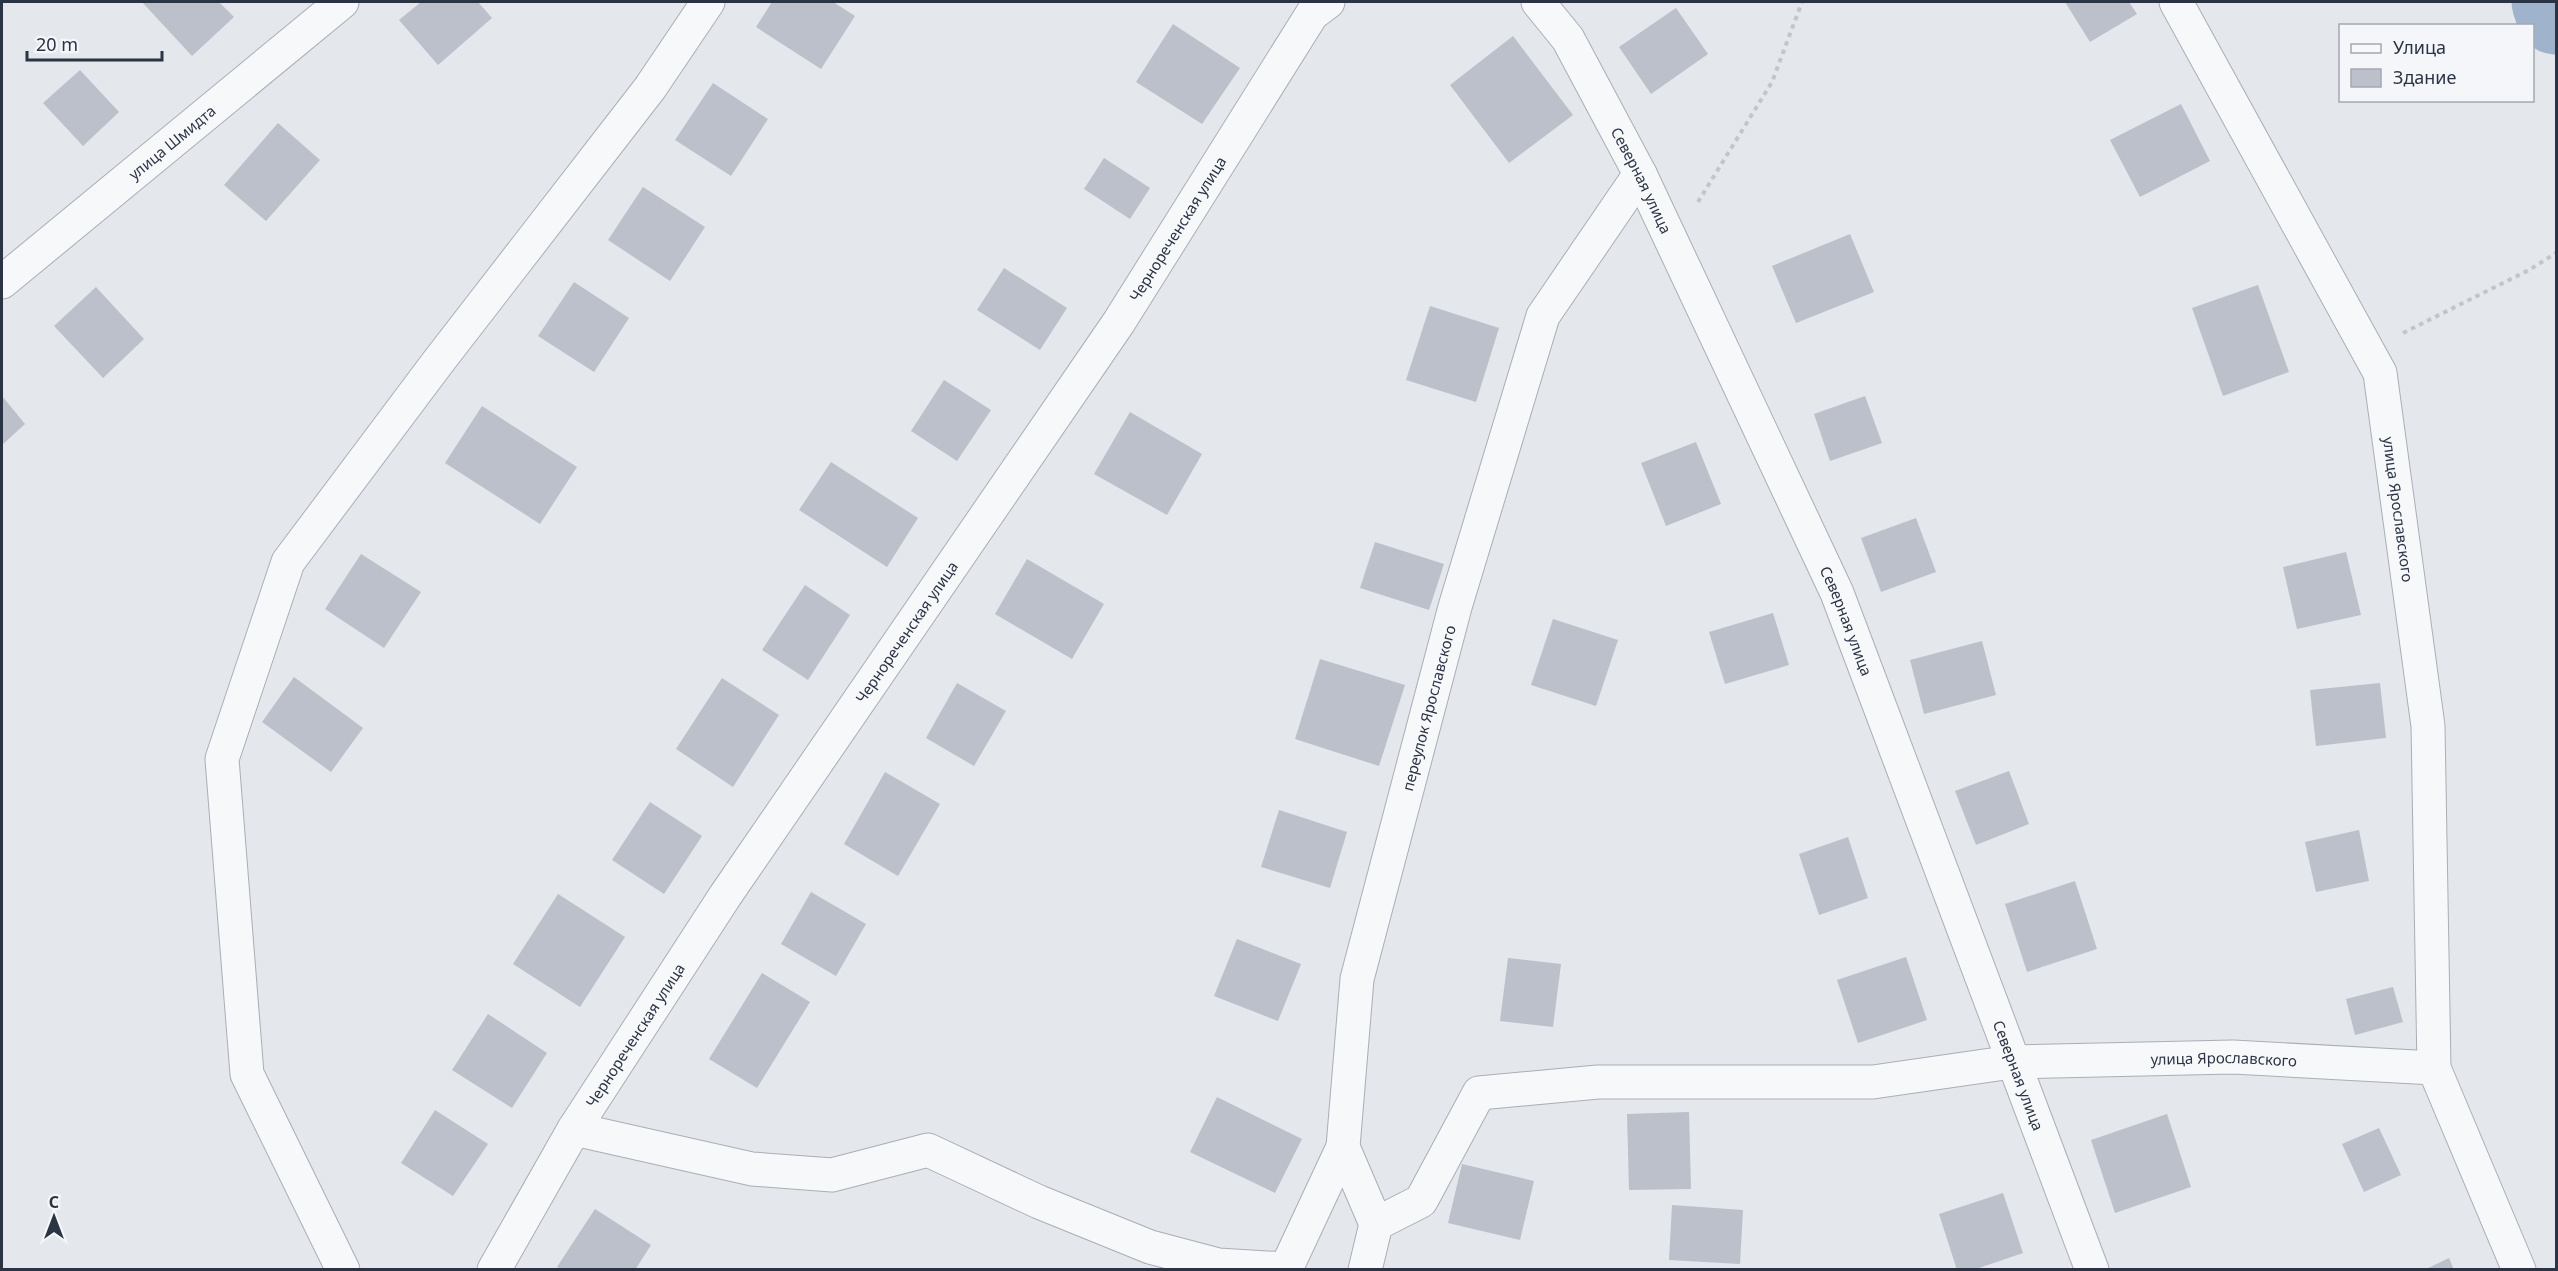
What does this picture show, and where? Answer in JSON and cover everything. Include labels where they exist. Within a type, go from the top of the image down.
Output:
[{"type":"street","name":"улица Шмидта","points":[[2,282],[342,2]]},
{"type":"street","points":[[344,1269],[247,1074],[222,759],[288,562],[438,362],[650,88],[708,2]]},
{"type":"street","name":"Чернореченская улица","points":[[494,1269],[574,1129],[725,896],[1119,322],[1312,14],[1328,2]]},
{"type":"street","name":"Северная улица","points":[[1538,2],[1568,39],[1640,174],[1837,593],[2092,1269]]},
{"type":"street","name":"улица Ярославского","points":[[2176,2],[2380,373],[2428,726],[2434,1068],[2519,1269]]},
{"type":"street","name":"переулок Ярославского","points":[[1376,1224],[1343,1147],[1358,980],[1455,607],[1543,316],[1640,174]]},
{"type":"street","name":"улица Ярославского","points":[[1376,1224],[1421,1201],[1479,1093],[1598,1082],[1873,1082],[2012,1062],[2233,1057],[2434,1068]]},
{"type":"street","points":[[574,1129],[752,1168],[832,1175],[928,1150],[1039,1202],[1150,1247],[1218,1265],[1286,1269],[1343,1147]]},
{"type":"street","points":[[1365,1269],[1376,1224]]},
{"type":"path","points":[[1672,243],[1772,81],[1802,2]]},
{"type":"path","points":[[2368,351],[2529,270],[2556,253]]},
{"type":"building","points":[[142,2],[219,2],[234,17],[192,56]]},
{"type":"building","points":[[421,2],[478,2],[492,18],[438,65],[399,20]]},
{"type":"building","points":[[772,2],[833,2],[855,16],[821,69],[756,27]]},
{"type":"building","points":[[2065,2],[2129,2],[2137,14],[2090,42]]},
{"type":"building","points":[[1676,8],[1708,54],[1651,94],[1619,47]]},
{"type":"building","points":[[1173,24],[1240,68],[1202,124],[1136,82]]},
{"type":"building","points":[[1513,36],[1573,115],[1509,163],[1450,85]]},
{"type":"building","points":[[80,70],[119,112],[83,146],[43,103]]},
{"type":"building","points":[[713,83],[768,119],[731,176],[675,140]]},
{"type":"building","points":[[2181,104],[2210,161],[2140,197],[2110,140]]},
{"type":"building","points":[[278,123],[320,160],[266,221],[224,185]]},
{"type":"building","points":[[1104,158],[1150,188],[1130,219],[1084,189]]},
{"type":"building","points":[[643,187],[705,227],[670,281],[608,240]]},
{"type":"building","points":[[1850,234],[1874,292],[1796,323],[1772,266]]},
{"type":"building","points":[[1004,268],[1067,308],[1040,350],[977,310]]},
{"type":"building","points":[[574,282],[629,318],[594,372],[538,336]]},
{"type":"building","points":[[2258,285],[2289,372],[2223,396],[2192,308]]},
{"type":"building","points":[[96,287],[144,339],[103,378],[54,326]]},
{"type":"building","points":[[1430,306],[1499,328],[1476,402],[1406,380]]},
{"type":"building","points":[[944,380],[991,410],[957,461],[911,431]]},
{"type":"building","points":[[2,396],[25,424],[2,445]]},
{"type":"building","points":[[1865,396],[1882,443],[1830,461],[1814,414]]},
{"type":"building","points":[[482,406],[577,467],[540,524],[445,463]]},
{"type":"building","points":[[1130,412],[1202,454],[1167,515],[1094,474]]},
{"type":"building","points":[[1696,442],[1721,504],[1666,526],[1641,463]]},
{"type":"building","points":[[831,462],[918,518],[887,567],[799,510]]},
{"type":"building","points":[[1916,518],[1936,572],[1881,592],[1861,538]]},
{"type":"building","points":[[1375,542],[1444,564],[1429,610],[1360,588]]},
{"type":"building","points":[[2346,552],[2361,615],[2297,629],[2283,567]]},
{"type":"building","points":[[361,554],[421,592],[384,648],[325,609]]},
{"type":"building","points":[[1027,559],[1104,604],[1072,659],[995,614]]},
{"type":"building","points":[[805,585],[850,615],[808,680],[762,650]]},
{"type":"building","points":[[1773,613],[1789,665],[1725,684],[1709,632]]},
{"type":"building","points":[[1553,619],[1618,640],[1596,706],[1531,685]]},
{"type":"building","points":[[1982,641],[1996,695],[1924,714],[1910,660]]},
{"type":"building","points":[[1320,659],[1405,685],[1379,766],[1295,739]]},
{"type":"building","points":[[294,677],[363,728],[331,772],[262,722]]},
{"type":"building","points":[[722,678],[779,715],[733,787],[676,749]]},
{"type":"building","points":[[957,683],[1006,711],[974,766],[926,738]]},
{"type":"building","points":[[2380,683],[2386,738],[2316,746],[2310,690]]},
{"type":"building","points":[[2009,771],[2029,824],[1976,845],[1955,791]]},
{"type":"building","points":[[885,772],[940,804],[898,876],[844,844]]},
{"type":"building","points":[[650,802],[702,836],[664,894],[612,860]]},
{"type":"building","points":[[1279,810],[1347,832],[1330,888],[1261,867]]},
{"type":"building","points":[[2359,830],[2369,881],[2316,892],[2305,842]]},
{"type":"building","points":[[1848,837],[1868,898],[1819,915],[1799,854]]},
{"type":"building","points":[[2075,881],[2097,949],[2027,972],[2005,904]]},
{"type":"building","points":[[811,892],[866,924],[836,976],[781,944]]},
{"type":"building","points":[[558,894],[625,937],[580,1007],[513,964]]},
{"type":"building","points":[[1237,939],[1301,964],[1278,1021],[1214,996]]},
{"type":"building","points":[[1906,957],[1927,1020],[1858,1043],[1837,980]]},
{"type":"building","points":[[1508,958],[1561,964],[1553,1027],[1500,1021]]},
{"type":"building","points":[[762,973],[810,1002],[757,1088],[709,1059]]},
{"type":"building","points":[[2393,987],[2403,1022],[2355,1035],[2346,999]]},
{"type":"building","points":[[488,1014],[547,1053],[512,1108],[452,1070]]},
{"type":"building","points":[[1217,1097],[1302,1139],[1275,1193],[1190,1152]]},
{"type":"building","points":[[435,1110],[488,1144],[453,1196],[401,1163]]},
{"type":"building","points":[[1689,1112],[1691,1189],[1629,1190],[1627,1114]]},
{"type":"building","points":[[2167,1114],[2191,1187],[2115,1213],[2091,1140]]},
{"type":"building","points":[[2379,1128],[2401,1175],[2364,1192],[2342,1144]]},
{"type":"building","points":[[1462,1164],[1534,1181],[1520,1240],[1448,1223]]},
{"type":"building","points":[[2003,1193],[2023,1253],[1973,1270],[1957,1270],[1939,1214]]},
{"type":"building","points":[[1672,1205],[1743,1210],[1740,1264],[1669,1260]]},
{"type":"building","points":[[595,1209],[651,1245],[635,1270],[561,1270],[557,1267]]},
{"type":"building","points":[[2449,1258],[2454,1270],[2424,1270]]},
{"type":"waterway","points":[[2552,2],[2556,14]]}]
